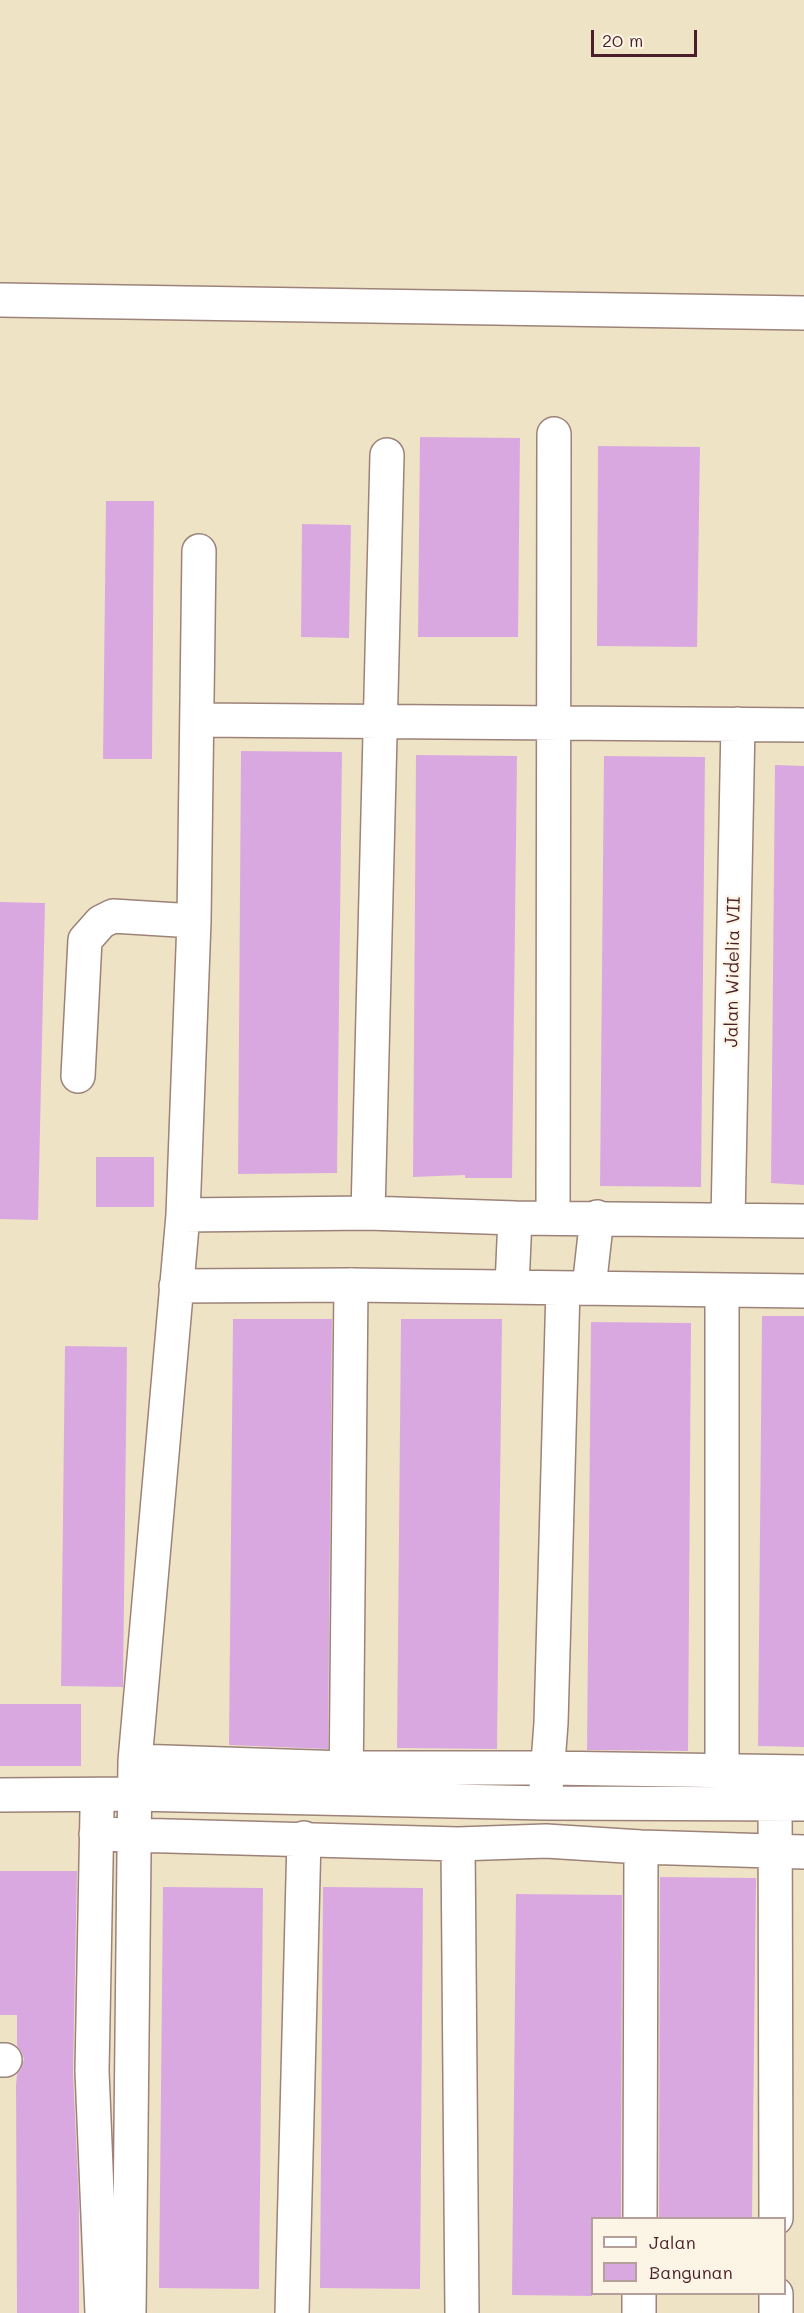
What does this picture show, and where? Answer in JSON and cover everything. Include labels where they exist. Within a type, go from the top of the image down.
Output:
[{"type":"street","points":[[0,300],[804,313]]},
{"type":"street","points":[[553,1218],[554,434]]},
{"type":"street","points":[[368,1213],[387,455]]},
{"type":"street","points":[[129,2313],[135,1761],[183,1215],[194,921],[199,551]]},
{"type":"street","points":[[198,720],[804,725]]},
{"type":"street","name":"Jalan Widelia VII","points":[[728,1220],[738,724]]},
{"type":"street","points":[[78,1076],[83,950],[85,940],[92,930],[113,916],[194,921]]},
{"type":"street","points":[[183,1215],[368,1213],[515,1218],[597,1217],[804,1221]]},
{"type":"street","points":[[546,1840],[545,1803],[549,1768],[576,1288],[597,1217]]},
{"type":"street","points":[[512,1287],[515,1218]]},
{"type":"street","points":[[176,1287],[351,1285],[804,1291]]},
{"type":"street","points":[[340,1841],[346,1782],[351,1285]]},
{"type":"street","points":[[722,1290],[722,1772]]},
{"type":"street","points":[[135,1761],[545,1803],[789,1787]]},
{"type":"street","points":[[0,1795],[134,1794],[549,1768],[722,1772],[789,1787]]},
{"type":"street","points":[[776,2217],[790,1852],[789,1787]]},
{"type":"street","points":[[97,1795],[92,2071],[102,2313]]},
{"type":"street","points":[[96,1834],[458,1844],[546,1840],[641,1847],[790,1852]]},
{"type":"street","points":[[292,2313],[304,1838]]},
{"type":"street","points":[[458,1844],[462,2313]]},
{"type":"street","points":[[640,2217],[641,1847]]},
{"type":"street","points":[[639,2295],[639,2313]]},
{"type":"street","points":[[776,2295],[776,2313]]},
{"type":"building","points":[[420,437],[520,438],[518,637],[418,637]]},
{"type":"building","points":[[598,446],[700,447],[697,647],[597,646]]},
{"type":"building","points":[[106,501],[154,501],[152,759],[103,759]]},
{"type":"building","points":[[302,524],[351,525],[349,638],[301,637]]},
{"type":"building","points":[[241,751],[342,752],[337,1173],[238,1174]]},
{"type":"building","points":[[416,755],[517,756],[512,1178],[465,1178],[465,1175],[413,1177]]},
{"type":"building","points":[[604,756],[705,757],[701,1187],[600,1186]]},
{"type":"building","points":[[775,765],[804,766],[804,1185],[771,1183]]},
{"type":"building","points":[[0,902],[45,903],[38,1220],[0,1219]]},
{"type":"building","points":[[96,1157],[154,1157],[154,1207],[96,1207]]},
{"type":"building","points":[[762,1316],[804,1316],[804,1747],[758,1746]]},
{"type":"building","points":[[233,1319],[332,1319],[328,1749],[229,1745]]},
{"type":"building","points":[[401,1319],[502,1319],[497,1749],[397,1748]]},
{"type":"building","points":[[591,1322],[691,1323],[688,1751],[587,1750]]},
{"type":"building","points":[[65,1346],[127,1347],[123,1687],[61,1686]]},
{"type":"building","points":[[0,1704],[81,1704],[81,1766],[0,1766]]},
{"type":"building","points":[[0,1871],[77,1871],[73,2072],[79,2204],[79,2313],[17,2313],[16,2086],[17,2074],[24,2059],[17,2046],[17,2015],[0,2015]]},
{"type":"building","points":[[660,1877],[756,1878],[752,2217],[659,2217]]},
{"type":"building","points":[[163,1887],[263,1888],[259,2289],[159,2288]]},
{"type":"building","points":[[323,1887],[423,1888],[420,2289],[320,2288]]},
{"type":"building","points":[[516,1894],[622,1895],[621,2217],[591,2217],[592,2296],[512,2295]]}]
